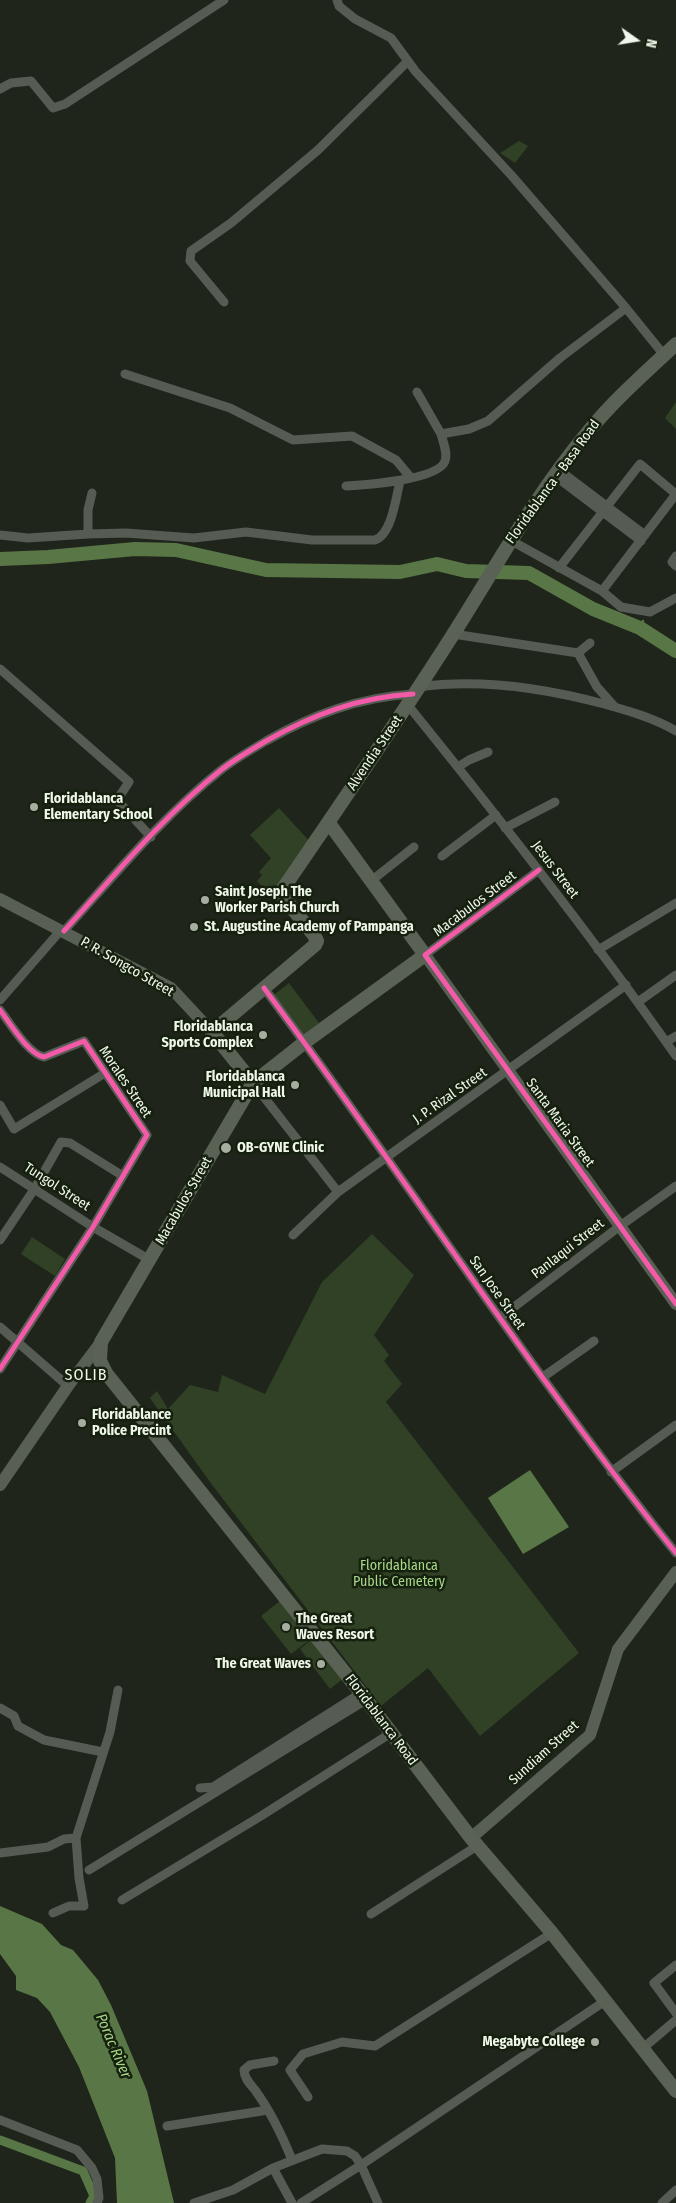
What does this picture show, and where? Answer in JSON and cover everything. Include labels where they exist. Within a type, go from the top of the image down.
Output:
[{"type":"main road","name":"Floridablanca - Basa Road","points":[[483,586],[507,544],[588,432],[625,391],[676,344]]},
{"type":"main road","name":"Alvendia Street","points":[[264,988],[313,949],[317,941],[280,894],[483,586]]},
{"type":"main road","name":"Santa Maria Street","points":[[329,822],[425,955]]},
{"type":"main road","name":"Macabulos Street","points":[[101,1342],[253,1083],[305,1042],[425,955]]},
{"type":"main road","points":[[212,1032],[264,988]]},
{"type":"main road","name":"P. R. Songco Street","points":[[212,1032],[253,1083]]},
{"type":"main road","name":"Floridablanca Road","points":[[101,1342],[100,1361],[106,1373],[364,1696],[474,1842],[552,1933],[676,2091]]},
{"type":"street","points":[[0,89],[11,83],[31,81],[53,108],[65,104],[224,0]]},
{"type":"street","points":[[337,0],[339,6],[355,19],[391,38],[408,61],[512,176],[664,355]]},
{"type":"street","points":[[224,302],[190,261],[192,252],[231,223],[318,150],[408,61]]},
{"type":"street","points":[[441,434],[470,429],[488,421],[560,358],[626,308]]},
{"type":"street","points":[[125,374],[230,408],[293,440],[352,436],[396,460],[411,478]]},
{"type":"street","points":[[346,486],[400,481],[423,475],[443,465],[446,460],[441,434],[417,392]]},
{"type":"street","points":[[559,568],[640,464],[676,494],[602,590]]},
{"type":"street","points":[[557,473],[643,538]]},
{"type":"street","points":[[0,535],[28,538],[126,533],[194,538],[246,532],[312,540],[375,540],[381,538],[387,530],[400,481]]},
{"type":"street","points":[[88,534],[88,510],[92,493]]},
{"type":"street","points":[[507,544],[602,590],[621,607],[650,612],[674,602]]},
{"type":"street","points":[[676,556],[672,562],[676,566]]},
{"type":"street","points":[[453,634],[578,653],[590,643]]},
{"type":"street","points":[[578,653],[597,687],[614,706]]},
{"type":"street","points":[[0,669],[74,736],[129,782],[117,800],[150,837]]},
{"type":"street","points":[[0,1000],[150,837],[221,770],[240,756],[297,724],[331,710],[417,688],[458,684],[513,686],[566,694],[614,706],[638,713],[676,731]]},
{"type":"street","name":"Jesus Street","points":[[417,688],[458,767],[626,985],[676,1056]]},
{"type":"street","points":[[458,767],[488,752]]},
{"type":"street","points":[[505,828],[555,802]]},
{"type":"street","points":[[442,856],[496,815]]},
{"type":"street","points":[[370,881],[414,847]]},
{"type":"street","name":"Macabulos Street","points":[[425,955],[539,870]]},
{"type":"street","name":"P. R. Songco Street","points":[[0,899],[63,930],[171,988],[212,1032]]},
{"type":"street","points":[[598,950],[676,903]]},
{"type":"street","name":"Santa Maria Street","points":[[425,955],[676,1304]]},
{"type":"street","points":[[638,1002],[676,975]]},
{"type":"street","name":"J. P. Rizal Street","points":[[293,1235],[338,1192],[626,985]]},
{"type":"street","name":"San Jose Street","points":[[264,988],[305,1042],[611,1472],[676,1553]]},
{"type":"street","name":"Morales Street","points":[[0,1010],[38,1056],[44,1058],[84,1041],[147,1135],[123,1176]]},
{"type":"street","points":[[666,1042],[676,1036]]},
{"type":"street","points":[[0,1105],[14,1129],[104,1073]]},
{"type":"street","name":"P. R. Songco Street","points":[[253,1083],[338,1192]]},
{"type":"street","points":[[0,1240],[61,1142],[70,1144],[123,1176],[93,1227],[0,1369]]},
{"type":"street","name":"Tungol Street","points":[[0,1167],[93,1227],[150,1260]]},
{"type":"street","name":"Panlaqui Street","points":[[501,1317],[620,1226],[676,1186]]},
{"type":"street","points":[[0,1327],[68,1386]]},
{"type":"street","points":[[543,1377],[594,1341]]},
{"type":"street","points":[[0,1485],[68,1386],[101,1342]]},
{"type":"street","points":[[611,1472],[676,1425]]},
{"type":"street","name":"Sundiam Street","points":[[474,1842],[590,1734],[618,1649],[676,1572]]},
{"type":"street","points":[[53,1913],[70,1906],[84,1906],[79,1878],[76,1838],[110,1732],[118,1690]]},
{"type":"street","points":[[200,1788],[213,1787],[364,1696]]},
{"type":"street","points":[[89,1870],[364,1696]]},
{"type":"street","points":[[0,1708],[14,1716],[18,1726],[44,1740],[103,1752]]},
{"type":"street","points":[[122,1900],[261,1816],[391,1733]]},
{"type":"street","points":[[0,1853],[48,1847],[64,1839],[76,1838]]},
{"type":"street","points":[[371,1914],[474,1842]]},
{"type":"street","points":[[308,2097],[290,2070],[303,2054],[342,2042],[375,2046],[552,1933]]},
{"type":"street","points":[[676,1965],[654,1983],[676,2013]]},
{"type":"street","points":[[301,2203],[361,2165],[604,2001]]},
{"type":"street","points":[[642,2049],[676,2020]]},
{"type":"street","points":[[274,2061],[250,2064],[244,2070],[244,2076],[268,2110],[292,2160]]},
{"type":"street","points":[[167,2126],[268,2110]]},
{"type":"street","points":[[0,2120],[77,2150],[92,2168],[97,2179],[99,2198],[97,2203]]},
{"type":"street","points":[[194,2203],[232,2190],[273,2168],[322,2149],[347,2151],[354,2156],[361,2165],[378,2203]]},
{"type":"street","points":[[273,2168],[292,2203]]},
{"type":"street","points":[[662,2203],[676,2190]]},
{"type":"green space","points":[[519,141],[528,146],[515,163],[500,153]]},
{"type":"green space","points":[[676,402],[676,429],[665,418]]},
{"type":"green space","points":[[279,808],[312,844],[272,896],[257,881],[262,875],[259,872],[271,858],[250,835]]},
{"type":"green space","points":[[289,983],[319,1023],[300,1037],[270,998]]},
{"type":"green space","name":"Floridablanca Public Cemetery","points":[[372,1234],[414,1275],[374,1335],[389,1355],[384,1361],[402,1384],[386,1402],[579,1653],[480,1736],[428,1668],[381,1706],[210,1482],[150,1398],[157,1391],[168,1409],[190,1385],[218,1392],[222,1375],[265,1394],[322,1282]]},
{"type":"green space","points":[[32,1237],[65,1259],[55,1276],[21,1254]]},
{"type":"green space","name":"The Great Waves Resort","points":[[281,1600],[311,1639],[291,1654],[261,1616]]},
{"type":"green space","name":"The Great Waves","points":[[312,1639],[343,1679],[330,1689],[300,1649]]},
{"type":"water","points":[[530,1470],[569,1527],[523,1554],[488,1498]]},
{"type":"water","name":"Porac River","points":[[0,1906],[42,1924],[61,1945],[73,1950],[98,1980],[111,2005],[147,2091],[174,2203],[117,2203],[115,2158],[79,2067],[50,2012],[37,1998],[16,1990],[16,1976],[0,1954]]},
{"type":"waterway","points":[[0,559],[48,557],[135,549],[176,550],[266,570],[400,572],[437,564],[466,571],[529,573],[593,609],[640,628],[676,651]]},
{"type":"waterway","points":[[640,628],[643,621]]},
{"type":"waterway","points":[[0,2140],[83,2171],[94,2196],[90,2203]]},
{"type":"cycle path","points":[[64,931],[159,827],[200,788],[232,762],[266,741],[318,715],[355,703],[413,694]]},
{"type":"cycle path","points":[[539,870],[425,955],[676,1304]]},
{"type":"cycle path","points":[[264,988],[518,1344],[676,1553]]},
{"type":"cycle path","points":[[0,1010],[14,1030],[38,1055],[44,1057],[84,1041],[147,1135],[93,1227],[0,1369]]},
{"type":"place","name":"Floridablanca Elementary School","points":[[34,807]]},
{"type":"place","name":"Saint Joseph The Worker Parish Church","points":[[205,900]]},
{"type":"place","name":"St. Augustine Academy of Pampanga","points":[[194,927]]},
{"type":"place","name":"Floridablanca Sports Complex","points":[[263,1035]]},
{"type":"place","name":"Floridablanca Municipal Hall","points":[[295,1085]]},
{"type":"place","name":"OB-GYNE Clinic","points":[[226,1148]]},
{"type":"place","name":"Floridablance Police Precint","points":[[82,1423]]},
{"type":"place","name":"The Great Waves Resort","points":[[286,1627]]},
{"type":"place","name":"The Great Waves","points":[[321,1664]]},
{"type":"place","name":"Megabyte College","points":[[595,2042]]},
{"type":"district","name":"SOLIB","points":[[86,1376]]}]
